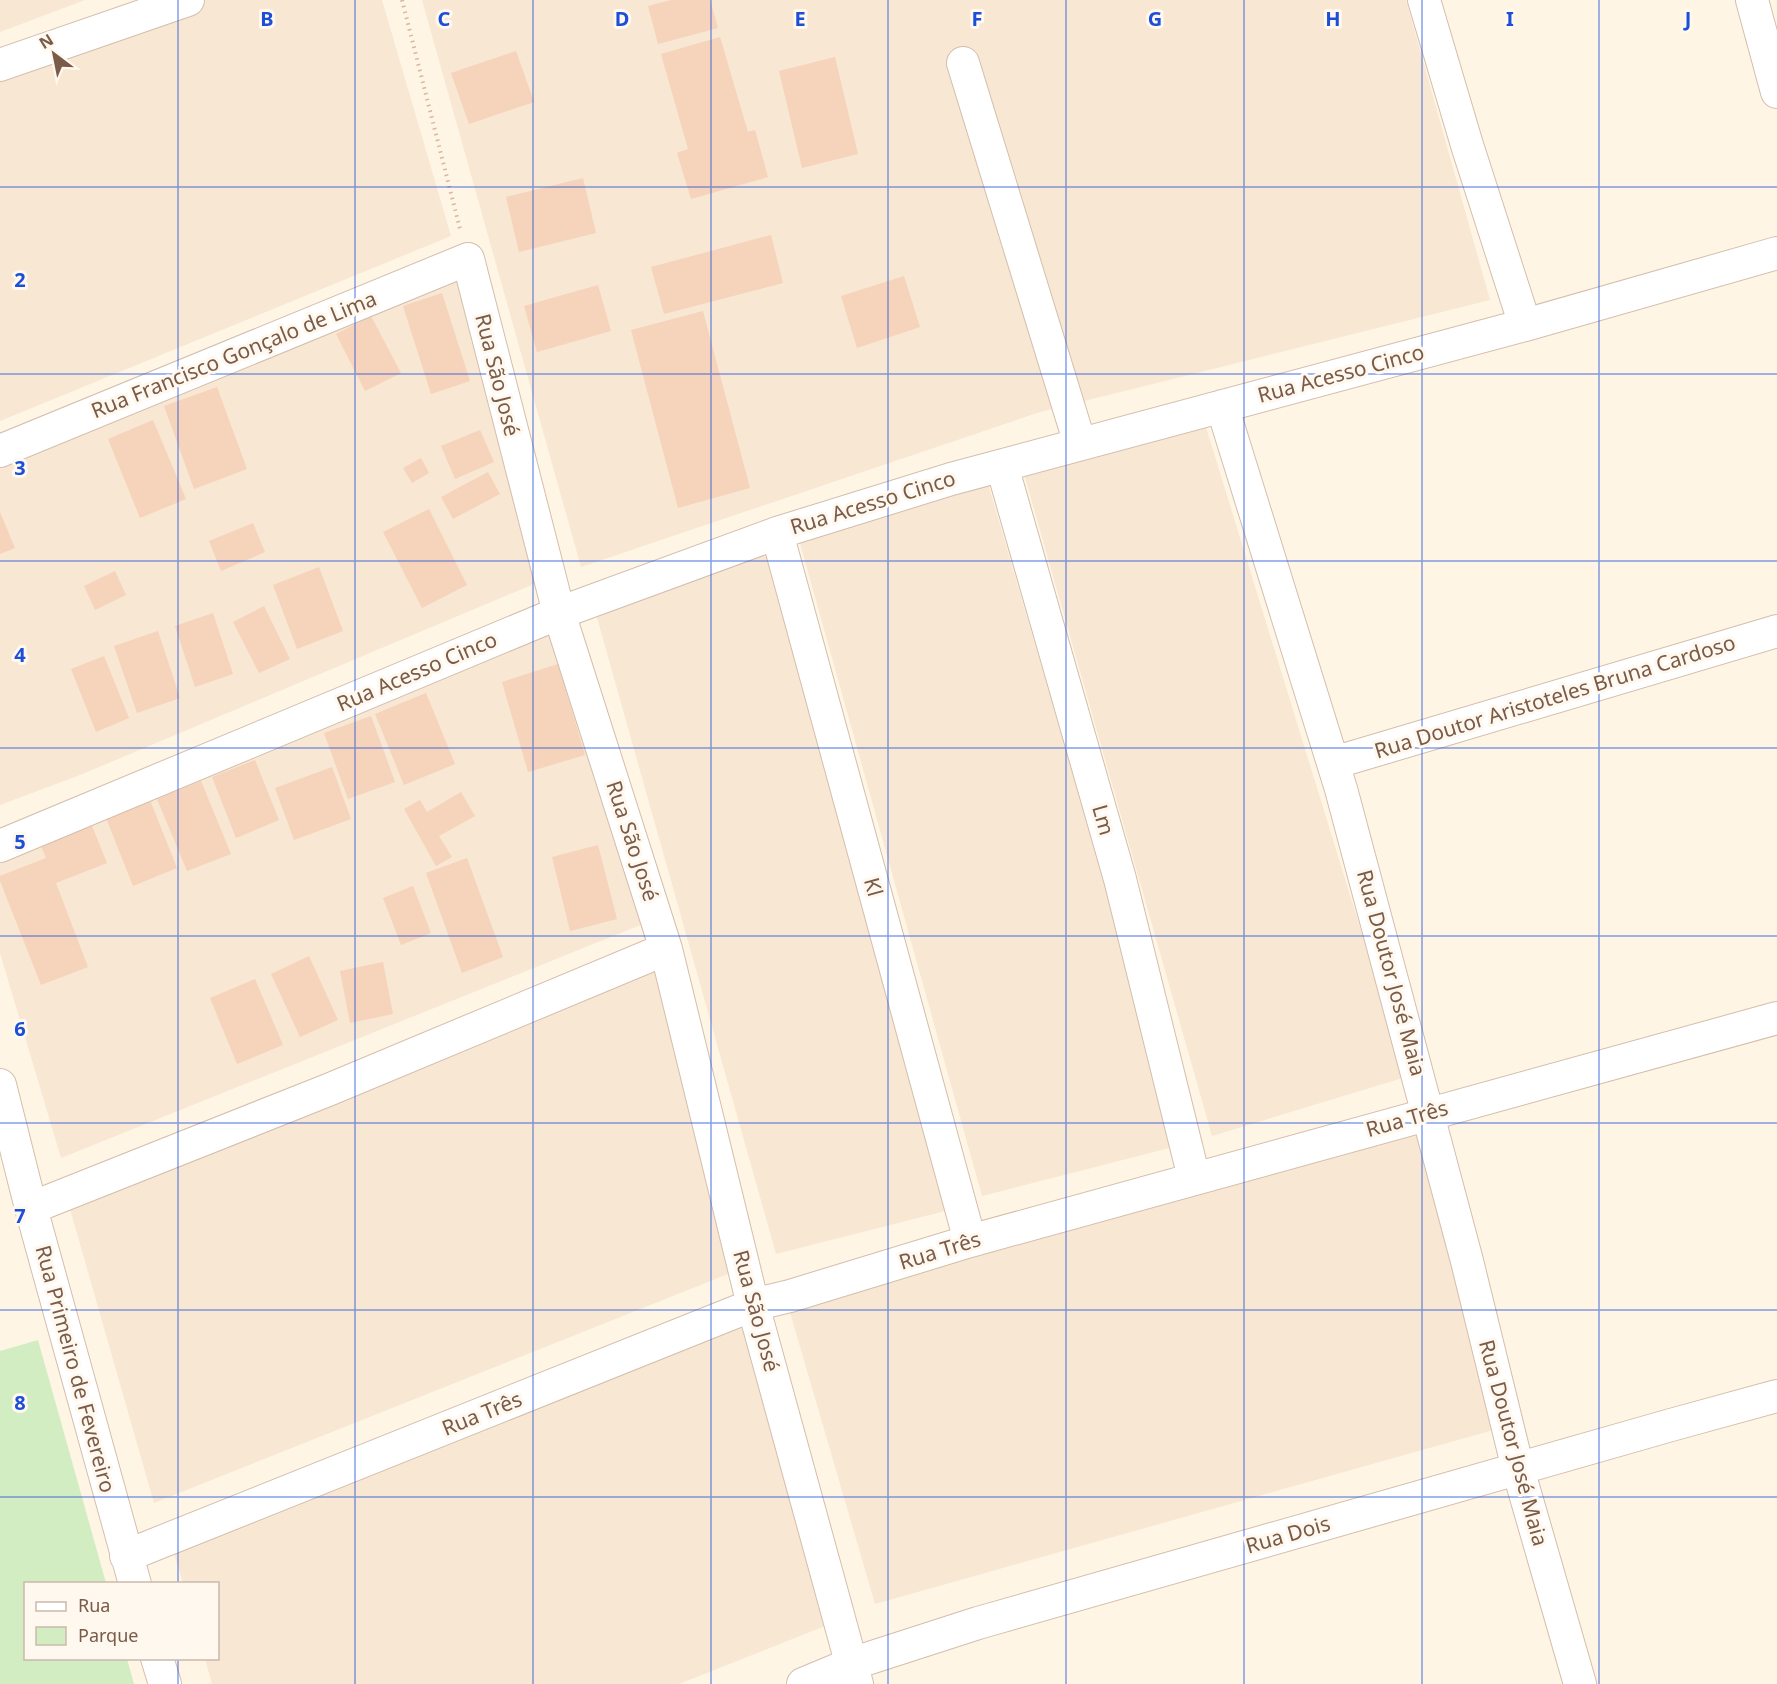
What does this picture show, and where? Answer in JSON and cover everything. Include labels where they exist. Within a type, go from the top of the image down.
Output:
[{"type":"street","points":[[0,65],[188,0]]},
{"type":"street","points":[[1424,0],[1467,146],[1525,326]]},
{"type":"street","points":[[1752,0],[1777,92]]},
{"type":"street","points":[[963,63],[1080,444]]},
{"type":"street","name":"Rua Acesso Cinco","points":[[0,846],[559,613],[777,533],[951,479],[1525,326],[1777,253]]},
{"type":"street","name":"Rua Francisco Gonçalo de Lima","points":[[0,451],[468,259]]},
{"type":"street","name":"Rua São José","points":[[468,259],[559,613],[666,949],[753,1305],[854,1674]]},
{"type":"street","name":"Rua Doutor José Maia","points":[[1222,406],[1333,763],[1467,1261],[1518,1469],[1580,1684]]},
{"type":"street","name":"Lm","points":[[1002,465],[1120,879],[1194,1178]]},
{"type":"street","name":"Kl","points":[[777,533],[970,1241]]},
{"type":"street","name":"Rua Doutor Aristoteles Bruna Cardoso","points":[[1333,763],[1777,631]]},
{"type":"street","points":[[31,1208],[328,1090],[666,949]]},
{"type":"street","name":"Rua Três","points":[[130,1570],[753,1305],[1194,1178],[1777,1018]]},
{"type":"street","name":"Rua Primeiro de Fevereiro","points":[[0,1084],[31,1208],[130,1570]]},
{"type":"street","name":"Rua Dois","points":[[803,1684],[854,1674],[978,1623],[1777,1396]]},
{"type":"street","points":[[157,1660],[165,1684]]},
{"type":"path","points":[[402,0],[468,259]]},
{"type":"shaded area","points":[[0,0],[85,0],[0,32]]},
{"type":"shaded area","points":[[195,0],[382,0],[451,236],[0,421],[0,71]]},
{"type":"shaded area","points":[[422,0],[1406,0],[1490,300],[1040,412],[581,567]]},
{"type":"shaded area","points":[[455,272],[541,581],[80,775],[0,805],[0,455]]},
{"type":"shaded area","points":[[1205,424],[1406,1077],[1212,1136],[1024,474]]},
{"type":"shaded area","points":[[987,480],[1181,1145],[982,1196],[798,536]]},
{"type":"shaded area","points":[[765,546],[953,1209],[776,1254],[594,607]]},
{"type":"shaded area","points":[[552,614],[643,924],[61,1158],[0,953],[0,853]]},
{"type":"shaded area","points":[[654,963],[738,1270],[154,1503],[68,1202]]},
{"type":"shaded area","points":[[1415,1123],[1504,1427],[875,1604],[787,1302]]},
{"type":"shaded area","points":[[745,1317],[835,1622],[679,1684],[212,1684],[205,1660],[219,1660],[219,1582],[183,1582],[173,1550]]},
{"type":"green space","points":[[38,1340],[106,1582],[24,1582],[24,1660],[127,1660],[134,1684],[0,1684],[0,1351]]},
{"type":"building","points":[[671,0],[710,0],[718,28],[658,44],[648,6]]},
{"type":"building","points":[[720,37],[748,132],[755,130],[768,177],[691,199],[677,153],[688,149],[661,54]]},
{"type":"building","points":[[516,51],[534,102],[469,124],[451,73]]},
{"type":"building","points":[[835,57],[858,154],[802,168],[779,71]]},
{"type":"building","points":[[583,178],[596,233],[519,252],[506,197]]},
{"type":"building","points":[[771,235],[783,283],[664,314],[651,267]]},
{"type":"building","points":[[904,276],[920,327],[857,348],[841,296]]},
{"type":"building","points":[[598,285],[611,331],[537,352],[524,306]]},
{"type":"building","points":[[442,293],[470,381],[431,394],[403,306]]},
{"type":"building","points":[[703,311],[750,488],[678,508],[631,330]]},
{"type":"building","points":[[371,316],[401,373],[365,391],[336,334]]},
{"type":"building","points":[[217,387],[247,469],[194,489],[164,406]]},
{"type":"building","points":[[153,420],[186,499],[140,518],[108,439]]},
{"type":"building","points":[[480,430],[494,462],[455,479],[441,446]]},
{"type":"building","points":[[421,458],[429,473],[412,483],[403,468]]},
{"type":"building","points":[[488,472],[500,494],[453,519],[441,497]]},
{"type":"building","points":[[429,509],[467,585],[422,608],[383,532]]},
{"type":"building","points":[[0,512],[15,548],[0,554]]},
{"type":"building","points":[[253,523],[265,552],[221,571],[209,541]]},
{"type":"building","points":[[319,567],[343,631],[297,649],[273,585]]},
{"type":"building","points":[[115,571],[126,595],[95,610],[84,586]]},
{"type":"building","points":[[264,606],[290,659],[259,673],[233,622]]},
{"type":"building","points":[[213,613],[233,674],[195,687],[175,626]]},
{"type":"building","points":[[158,631],[180,698],[137,713],[114,646]]},
{"type":"building","points":[[104,656],[129,718],[96,732],[71,669]]},
{"type":"building","points":[[558,664],[585,755],[528,772],[502,682]]},
{"type":"building","points":[[426,693],[455,764],[404,785],[375,714]]},
{"type":"building","points":[[371,716],[395,782],[348,799],[324,733]]},
{"type":"building","points":[[255,760],[279,820],[236,838],[212,777]]},
{"type":"building","points":[[332,767],[351,819],[294,840],[275,788]]},
{"type":"building","points":[[201,781],[231,854],[187,871],[157,799]]},
{"type":"building","points":[[461,792],[475,816],[439,836],[452,857],[436,866],[404,809],[420,800],[427,812]]},
{"type":"building","points":[[150,800],[177,868],[133,886],[106,818]]},
{"type":"building","points":[[90,821],[107,863],[56,883],[88,967],[41,985],[0,876],[46,858],[39,841]]},
{"type":"building","points":[[598,845],[617,919],[570,931],[552,857]]},
{"type":"building","points":[[467,858],[503,957],[462,973],[426,873]]},
{"type":"building","points":[[413,886],[431,933],[401,945],[383,898]]},
{"type":"building","points":[[309,956],[338,1020],[300,1037],[271,974]]},
{"type":"building","points":[[383,962],[393,1014],[350,1023],[340,971]]},
{"type":"building","points":[[255,979],[283,1045],[237,1064],[210,998]]}]
